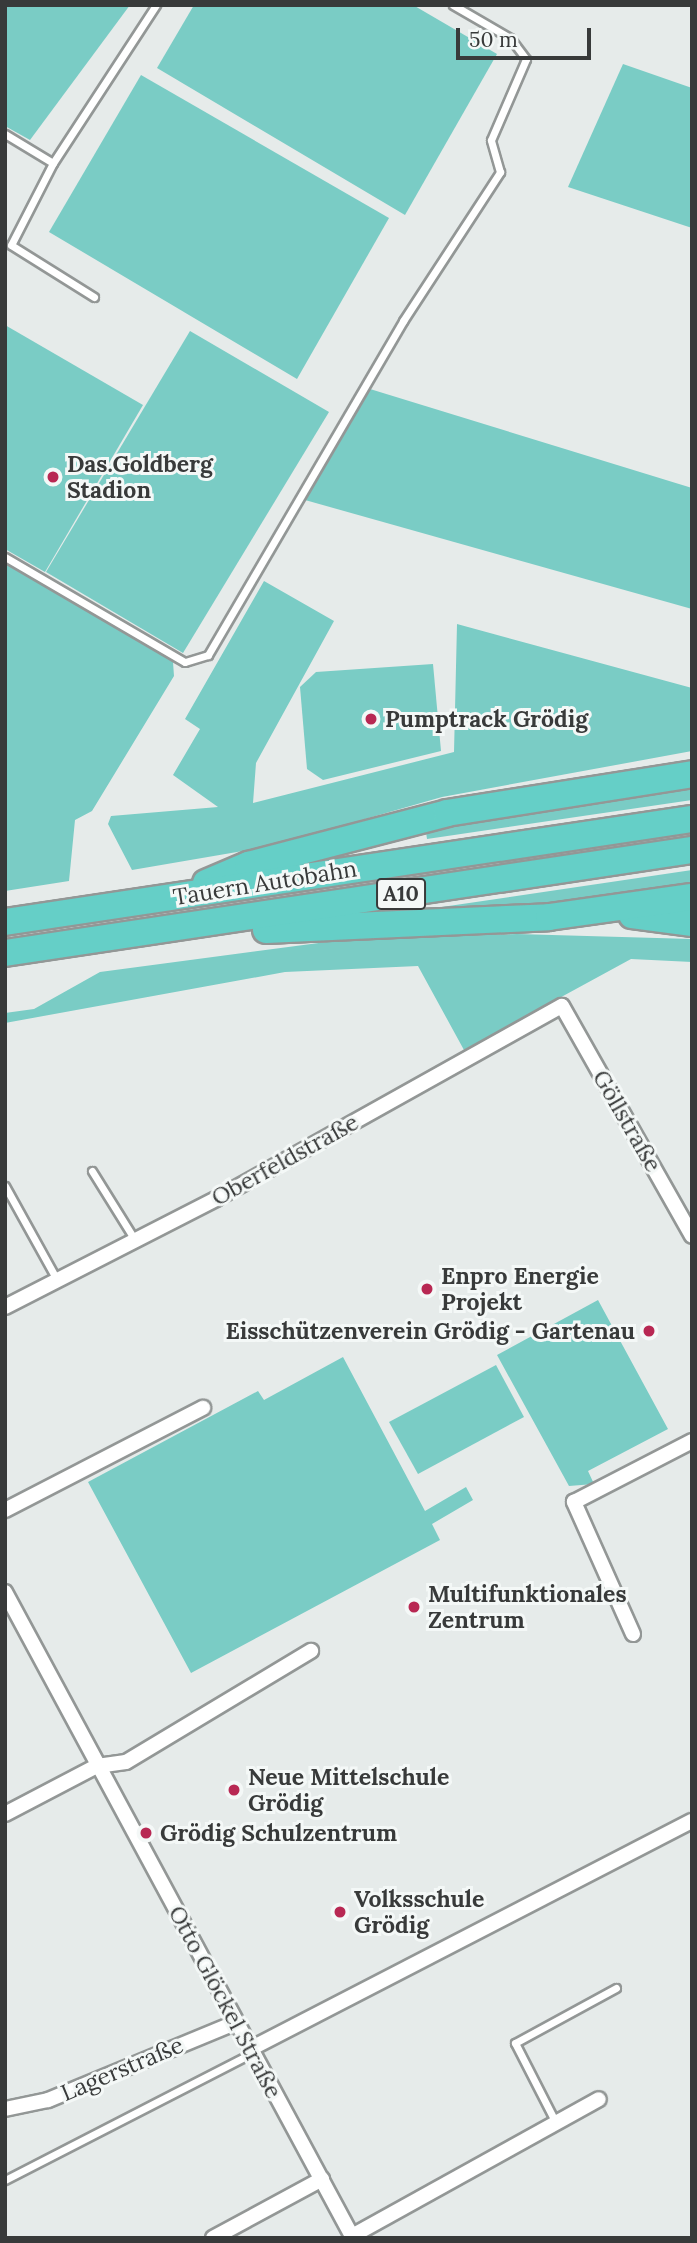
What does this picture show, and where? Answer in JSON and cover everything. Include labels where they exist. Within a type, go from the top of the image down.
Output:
[{"type":"highway","points":[[176,897],[248,864],[447,813],[686,772]]},
{"type":"highway","name":"Tauern Autobahn","points":[[5,922],[692,819]]},
{"type":"highway","name":"Tauern Autobahn","points":[[5,953],[692,850]]},
{"type":"highway","points":[[111,937],[186,942],[330,925],[599,911],[692,897]]},
{"type":"highway","points":[[599,911],[692,923]]},
{"type":"street","name":"Göllstraße","points":[[562,1006],[692,1236]]},
{"type":"street","name":"Oberfeldstraße","points":[[6,1305],[135,1240],[562,1006]]},
{"type":"street","points":[[5,1510],[203,1408]]},
{"type":"street","points":[[633,1634],[574,1502],[692,1441]]},
{"type":"street","name":"Otto Glöckel Straße","points":[[5,1592],[353,2237]]},
{"type":"street","points":[[5,1814],[97,1766],[126,1762],[311,1651]]},
{"type":"street","points":[[251,2051],[692,1821]]},
{"type":"street","name":"Lagerstraße","points":[[5,2109],[48,2100],[237,2022]]},
{"type":"street","points":[[353,2237],[598,2099]]},
{"type":"street","points":[[213,2238],[321,2179]]},
{"type":"lane","points":[[94,297],[11,245],[53,163],[156,5]]},
{"type":"lane","points":[[5,557],[186,662],[208,655],[403,321],[500,172],[491,140],[526,59],[510,38],[453,5]]},
{"type":"lane","points":[[5,134],[53,163]]},
{"type":"lane","points":[[92,1171],[135,1240]]},
{"type":"lane","points":[[5,1186],[57,1281]]},
{"type":"lane","points":[[556,2123],[515,2043],[616,1988]]},
{"type":"lane","points":[[5,2180],[251,2051]]},
{"type":"shaded area","points":[[5,5],[130,5],[30,140],[5,126]]},
{"type":"shaded area","points":[[194,5],[413,5],[497,54],[405,215],[157,68]]},
{"type":"shaded area","points":[[623,64],[692,88],[692,228],[568,187]]},
{"type":"shaded area","points":[[141,75],[389,218],[297,379],[49,232]]},
{"type":"shaded area","name":"Das.Goldberg Stadion","points":[[5,325],[143,405],[45,572],[5,549]]},
{"type":"shaded area","points":[[190,331],[329,412],[183,653],[46,572]]},
{"type":"shaded area","points":[[370,389],[692,488],[692,609],[305,500]]},
{"type":"shaded area","points":[[5,562],[161,651],[173,662],[174,676],[92,811],[75,820],[69,881],[5,891]]},
{"type":"shaded area","points":[[264,581],[334,621],[256,763],[253,803],[454,752],[457,624],[692,688],[692,751],[442,797],[267,847],[132,870],[108,824],[111,816],[218,807],[173,775],[200,729],[185,719]]},
{"type":"shaded area","name":"Pumptrack Grödig","points":[[433,664],[441,751],[323,780],[307,769],[300,687],[316,672]]},
{"type":"shaded area","points":[[692,781],[692,800],[427,839],[425,825]]},
{"type":"shaded area","points":[[692,870],[692,890],[435,912],[435,908]]},
{"type":"shaded area","points":[[517,934],[692,939],[692,962],[631,959],[464,1050],[418,966],[285,972],[5,1023],[5,1013],[34,1009],[100,972],[349,939]]},
{"type":"shaded area","points":[[598,1300],[668,1429],[588,1471],[594,1484],[569,1486],[497,1355]]},
{"type":"shaded area","points":[[343,1357],[425,1511],[466,1487],[473,1500],[432,1524],[440,1540],[191,1673],[88,1482],[258,1391],[264,1400]]},
{"type":"shaded area","points":[[496,1365],[524,1417],[418,1474],[389,1422]]},
{"type":"place","name":"Das.Goldberg Stadion","points":[[53,477]]},
{"type":"place","name":"Pumptrack Grödig","points":[[371,719]]},
{"type":"place","name":"Enpro Energie Projekt","points":[[427,1289]]},
{"type":"place","name":"Eisschützenverein Grödig - Gartenau","points":[[649,1331]]},
{"type":"place","name":"Multifunktionales Zentrum","points":[[414,1607]]},
{"type":"place","name":"Neue Mittelschule Grödig","points":[[234,1790]]},
{"type":"place","name":"Grödig Schulzentrum","points":[[146,1833]]},
{"type":"place","name":"Volksschule Grödig","points":[[340,1912]]}]
